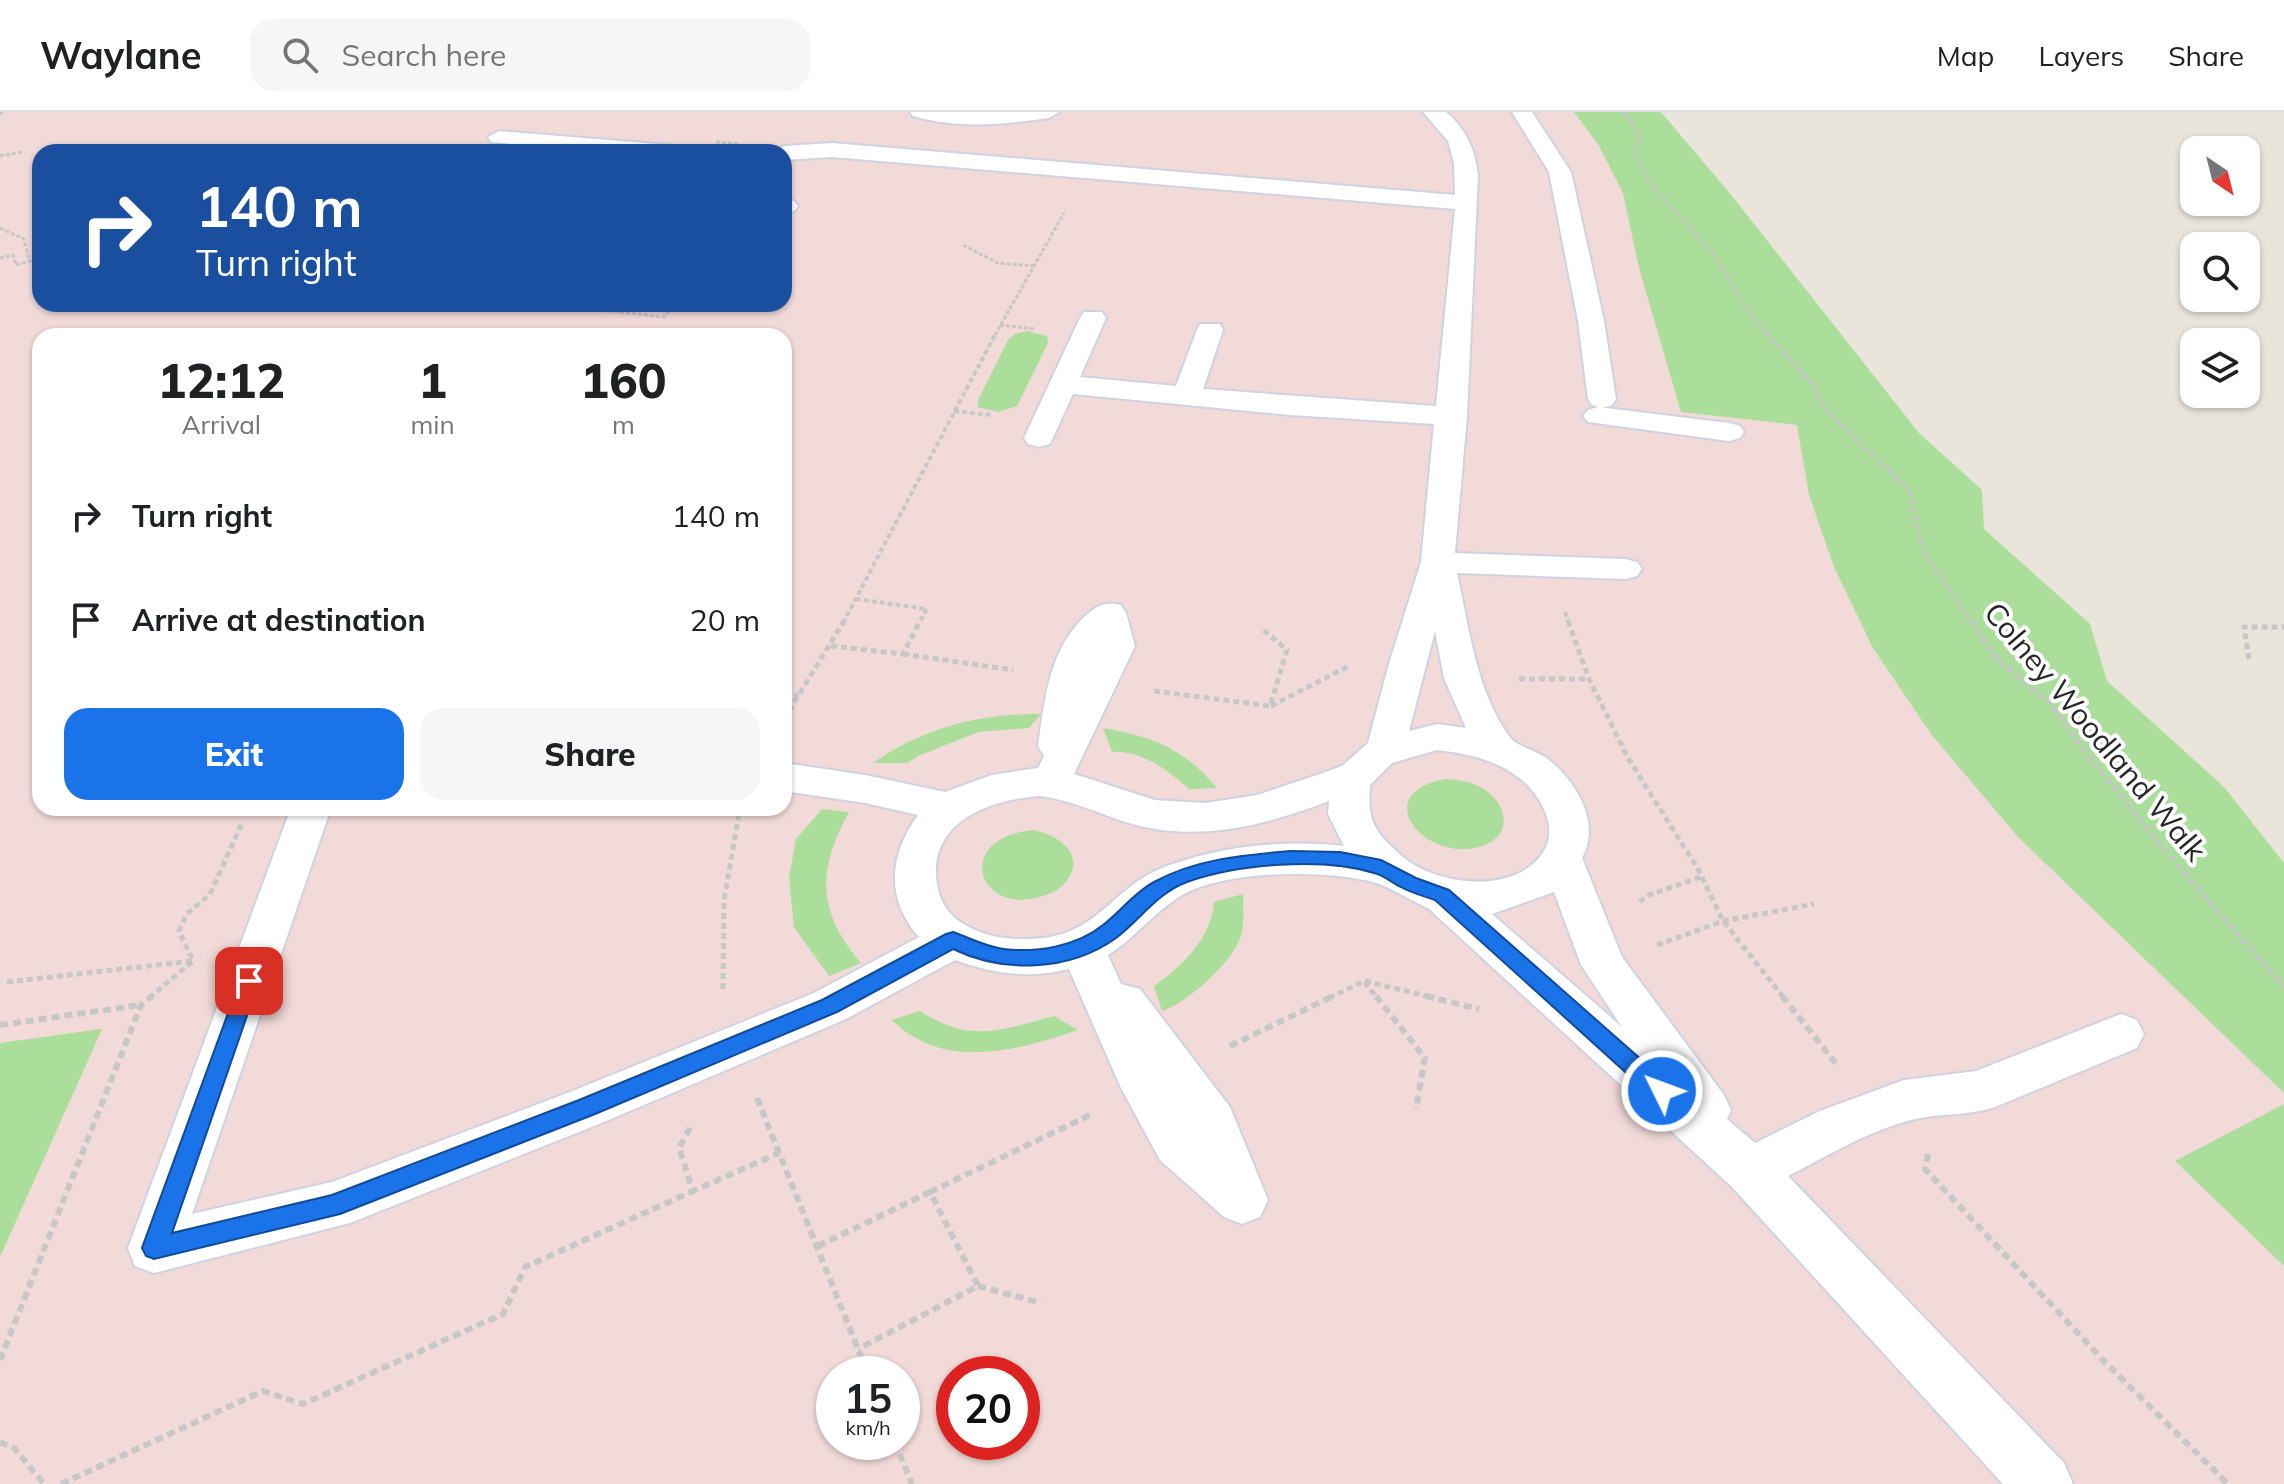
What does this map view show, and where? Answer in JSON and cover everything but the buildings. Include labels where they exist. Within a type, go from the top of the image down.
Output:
[{"type":"lane","points":[[920,112],[941,119],[979,120],[1049,112]]},
{"type":"lane","points":[[1386,749],[1406,667],[1438,562],[1452,416],[1467,203],[1463,148],[1451,119],[1433,112]]},
{"type":"lane","points":[[1522,112],[1560,172],[1591,321],[1600,408],[1729,432]]},
{"type":"lane","points":[[499,137],[578,144]]},
{"type":"lane","points":[[792,152],[832,150],[1467,203]]},
{"type":"lane","points":[[1039,438],[1093,318]]},
{"type":"lane","points":[[1187,395],[1210,330]]},
{"type":"lane","points":[[1062,384],[1290,406],[1452,416]]},
{"type":"lane","points":[[1438,562],[1625,569]]},
{"type":"lane","points":[[1438,562],[1462,678],[1494,746]]},
{"type":"lane","points":[[1051,781],[1117,646],[1109,613]]},
{"type":"lane","points":[[1437,737],[1466,739],[1494,746],[1532,766],[1559,794],[1571,827],[1562,859],[1548,875],[1527,888],[1501,896],[1472,898],[1442,895],[1410,884],[1381,867],[1364,850],[1346,813],[1347,794],[1354,776],[1368,761],[1386,749],[1410,740],[1437,737]]},
{"type":"lane","points":[[1354,776],[1295,800],[1197,818],[1156,815],[1108,800],[1084,788],[1051,781],[1015,783],[978,793],[950,808],[928,829],[917,848],[912,868],[916,895],[927,917],[953,940],[1005,958],[1044,957],[1082,947],[1108,933],[1157,889],[1181,877],[1231,863],[1340,859],[1381,867]]},
{"type":"lane","points":[[792,778],[865,789],[950,808]]},
{"type":"lane","points":[[308,816],[154,1248],[332,1206],[830,1006],[953,940]]},
{"type":"lane","points":[[1562,859],[1603,965],[1750,1171]]},
{"type":"lane","points":[[1442,895],[1750,1171],[2043,1484]]},
{"type":"lane","points":[[1082,947],[1145,1088],[1178,1144],[1242,1200]]},
{"type":"lane","points":[[1750,1171],[1837,1126],[1919,1097],[1978,1092],[2121,1034]]},
{"type":"path","name":"Colney Woodland Walk","points":[[1623,112],[1640,134],[1636,155],[1652,186],[1699,236],[1751,316],[1814,386],[1823,407],[1909,490],[1923,551],[1998,661],[2050,703],[2159,843],[2284,987]]},
{"type":"path","points":[[0,156],[22,152]]},
{"type":"path","points":[[792,707],[831,646],[1000,325],[1086,173]]},
{"type":"path","points":[[0,228],[24,239],[29,261]]},
{"type":"path","points":[[963,245],[998,263],[1036,266]]},
{"type":"path","points":[[0,258],[13,255],[16,265],[32,261]]},
{"type":"path","points":[[620,312],[664,317],[668,312]]},
{"type":"path","points":[[1548,566],[1589,679],[1628,758],[1698,869],[1723,921],[1845,1075]]},
{"type":"path","points":[[831,646],[903,654],[927,609],[856,599]]},
{"type":"path","points":[[2249,659],[2244,627],[2284,627]]},
{"type":"path","points":[[792,696],[799,696]]},
{"type":"path","points":[[193,961],[179,931],[186,915],[210,894],[245,816]]},
{"type":"path","points":[[739,816],[724,900],[723,986],[735,1045],[861,1356]]},
{"type":"path","points":[[7,982],[193,961]]},
{"type":"path","points":[[0,1360],[141,1005],[193,961]]},
{"type":"path","points":[[0,1025],[141,1005]]},
{"type":"path","points":[[1919,1097],[1953,1137],[1931,1143],[1925,1169],[2103,1360],[2228,1484]]},
{"type":"path","points":[[693,1191],[679,1148],[697,1115]]},
{"type":"path","points":[[61,1484],[263,1391],[303,1404],[503,1314],[525,1267],[779,1153]]},
{"type":"path","points":[[818,1246],[930,1192],[978,1286]]},
{"type":"path","points":[[858,1349],[978,1286],[1041,1303]]},
{"type":"path","points":[[0,1442],[14,1448],[44,1484]]},
{"type":"path","points":[[902,1460],[912,1484]]},
{"type":"shaded area","points":[[0,112],[1598,112],[2284,1048],[2284,1484],[0,1484]]},
{"type":"green space","points":[[1574,112],[1661,112],[1732,196],[1919,433],[1982,490],[1984,529],[2090,624],[2107,681],[2224,787],[2284,863],[2284,1093],[2018,837],[1931,734],[1873,648],[1834,567],[1809,495],[1797,425],[1681,412],[1639,268],[1623,193],[1598,144]]},
{"type":"green space","points":[[1027,331],[1047,336],[1048,343],[1017,406],[998,412],[978,407],[978,400],[1008,340],[1015,334]]},
{"type":"green space","points":[[1041,714],[1029,728],[978,732],[907,763],[873,763],[912,740],[953,725],[996,716]]},
{"type":"green space","points":[[1103,728],[1166,746],[1192,763],[1217,788],[1189,789],[1163,768],[1144,758],[1112,752]]},
{"type":"green space","points":[[1445,779],[1472,783],[1494,798],[1500,806],[1504,825],[1493,840],[1482,846],[1461,849],[1442,846],[1425,837],[1413,825],[1407,812],[1410,798],[1422,787]]},
{"type":"green space","points":[[822,809],[849,812],[831,853],[826,890],[836,926],[861,963],[829,976],[794,927],[789,877],[796,839]]},
{"type":"green space","points":[[1034,830],[1053,837],[1068,849],[1073,865],[1071,874],[1058,889],[1036,898],[1015,899],[999,894],[988,884],[982,872],[984,858],[993,845],[1009,835]]},
{"type":"green space","points":[[1243,894],[1243,928],[1235,949],[1218,971],[1195,991],[1162,1011],[1154,986],[1175,970],[1202,939],[1214,902]]},
{"type":"green space","points":[[920,1011],[954,1028],[970,1031],[1001,1029],[1054,1016],[1078,1030],[1006,1050],[957,1051],[934,1046],[912,1036],[892,1020]]},
{"type":"green space","points":[[102,1029],[0,1257],[0,1043]]},
{"type":"green space","points":[[2284,1104],[2284,1266],[2175,1161]]},
{"type":"route","points":[[249,981],[154,1248],[332,1206],[587,1107],[830,1006],[953,940],[1005,958],[1044,957],[1082,947],[1108,933],[1157,889],[1181,877],[1231,863],[1340,859],[1381,867],[1410,884],[1442,895],[1662,1091]]}]
